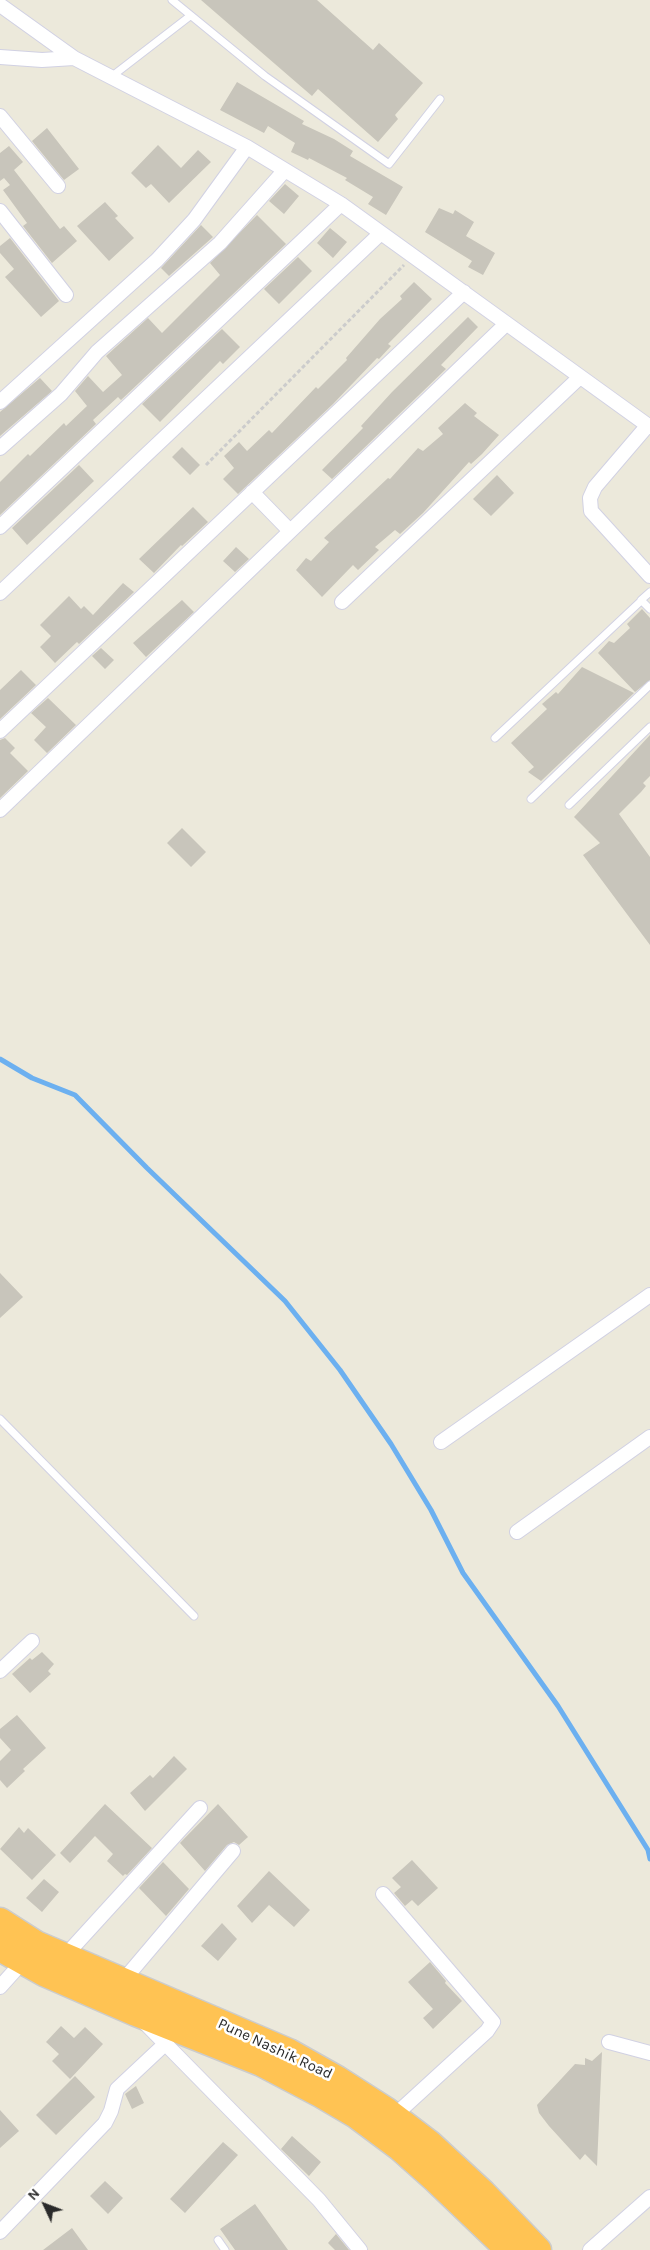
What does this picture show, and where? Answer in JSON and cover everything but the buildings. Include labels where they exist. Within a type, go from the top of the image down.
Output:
[{"type":"highway","name":"Pune Nashik Road","points":[[0,1921],[30,1954],[136,2014],[261,2062],[322,2094],[356,2115],[399,2147],[509,2250]]},
{"type":"highway","name":"Pune Nashik Road","points":[[0,1948],[30,1954],[64,1957],[288,2052],[337,2079],[394,2116],[429,2143],[483,2193],[538,2250]]},
{"type":"street","points":[[0,5],[74,58],[248,147],[341,204],[649,426],[594,487],[590,498],[591,511],[650,576]]},
{"type":"street","points":[[0,57],[42,60],[74,58]]},
{"type":"street","points":[[0,116],[58,186]]},
{"type":"street","points":[[0,402],[157,260],[194,220],[248,147]]},
{"type":"street","points":[[0,448],[61,394],[98,352],[220,243],[285,170]]},
{"type":"street","points":[[0,527],[341,204]]},
{"type":"street","points":[[0,211],[66,295]]},
{"type":"street","points":[[0,593],[381,233]]},
{"type":"street","points":[[0,731],[464,292]]},
{"type":"street","points":[[0,810],[506,324]]},
{"type":"street","points":[[342,602],[580,377]]},
{"type":"street","points":[[252,492],[290,531]]},
{"type":"street","points":[[442,1442],[650,1295]]},
{"type":"street","points":[[517,1532],[650,1437]]},
{"type":"street","points":[[0,1671],[32,1641]]},
{"type":"street","points":[[64,1957],[200,1808]]},
{"type":"street","points":[[122,1982],[233,1851]]},
{"type":"street","points":[[383,1894],[493,2022],[487,2032],[394,2116]]},
{"type":"street","points":[[0,1987],[30,1954]]},
{"type":"street","points":[[136,2014],[320,2200],[360,2250]]},
{"type":"street","points":[[609,2042],[650,2053]]},
{"type":"street","points":[[0,2232],[105,2123],[111,2111],[117,2089],[165,2044]]},
{"type":"street","points":[[590,2250],[650,2197]]},
{"type":"lane","points":[[172,0],[264,76],[389,164],[440,99]]},
{"type":"lane","points":[[110,78],[190,16]]},
{"type":"lane","points":[[495,738],[650,592]]},
{"type":"lane","points":[[642,600],[650,609]]},
{"type":"lane","points":[[531,799],[650,685]]},
{"type":"lane","points":[[569,805],[650,727]]},
{"type":"lane","points":[[0,1419],[194,1616]]},
{"type":"lane","points":[[218,2240],[225,2250]]},
{"type":"path","points":[[206,465],[413,256]]},
{"type":"waterway","points":[[0,1059],[32,1078],[75,1095],[147,1168],[285,1301],[340,1370],[391,1444],[431,1510],[463,1573],[558,1706],[648,1850],[650,1859]]}]
